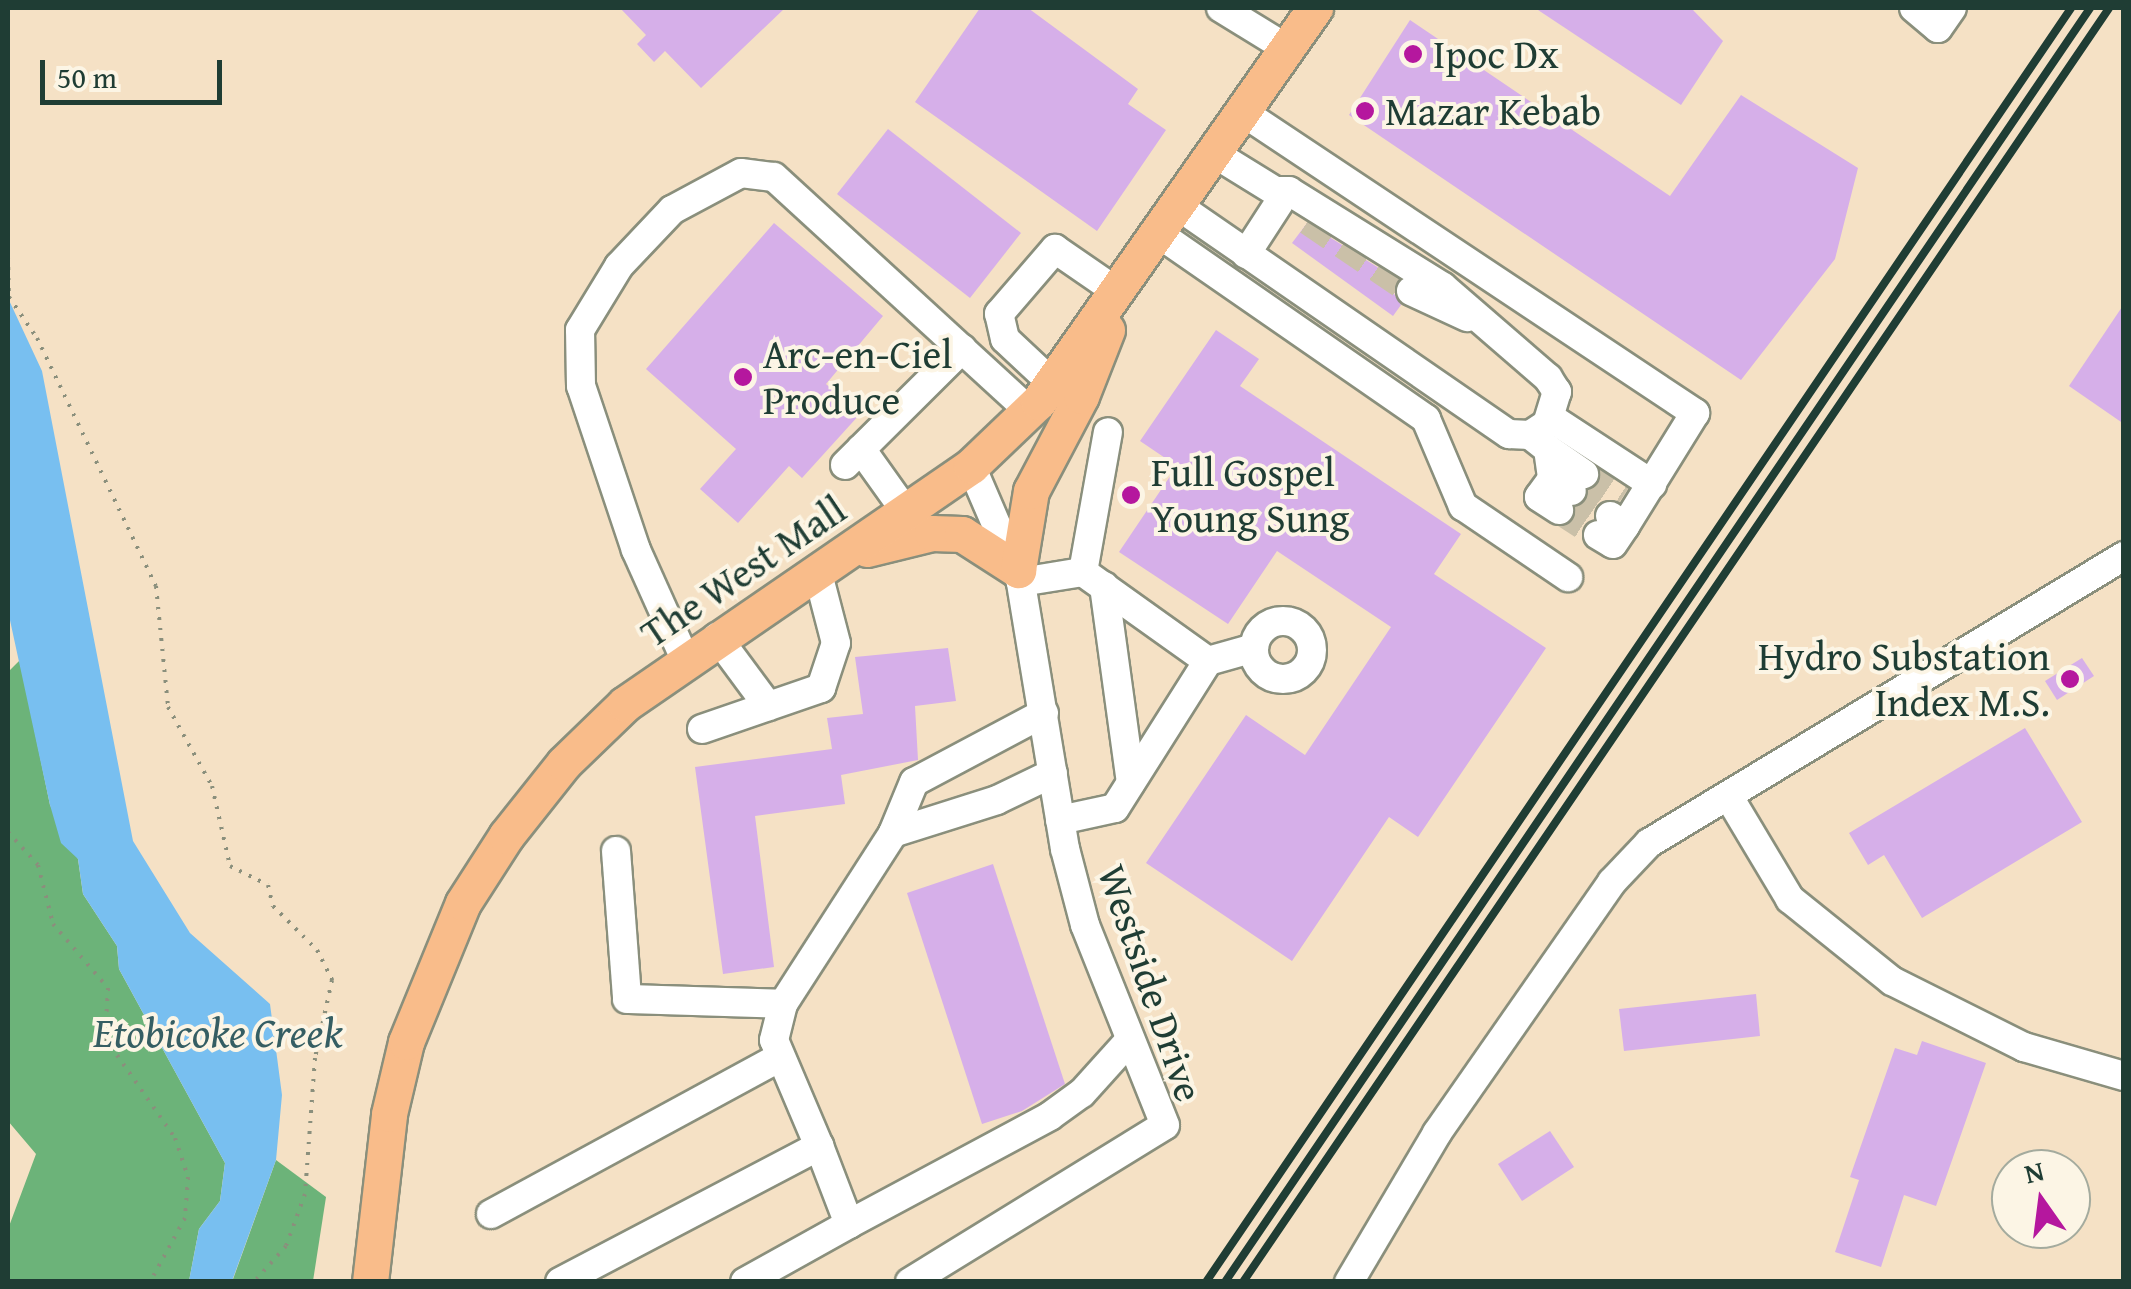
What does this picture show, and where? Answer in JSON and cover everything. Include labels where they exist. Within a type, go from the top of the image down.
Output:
[{"type":"main road","name":"The West Mall","points":[[370,1282],[397,1076],[426,981],[463,903],[564,763],[685,658],[848,554],[970,466],[1029,411],[1122,289],[1315,8]]},
{"type":"main road","points":[[848,554],[932,533],[962,534],[1020,576],[1031,491],[1081,396],[1122,289]]},
{"type":"street","points":[[1221,8],[1288,49]]},
{"type":"street","points":[[1914,8],[1938,28],[1952,8]]},
{"type":"street","points":[[1244,113],[1695,413],[1652,484],[1618,517]]},
{"type":"street","points":[[1215,154],[1308,221]]},
{"type":"street","points":[[685,658],[636,550],[581,386],[580,330],[619,266],[672,210],[712,185],[741,174],[774,177],[1029,411]]},
{"type":"street","points":[[1246,254],[1277,197],[1289,190],[1443,288],[1473,319],[1548,378],[1557,392],[1543,434],[1567,489]]},
{"type":"street","points":[[1168,220],[1246,254],[1509,434],[1543,434],[1652,484]]},
{"type":"street","points":[[1168,220],[1426,419],[1464,506],[1568,577]]},
{"type":"street","points":[[1052,383],[1004,339],[999,314],[1055,248],[1122,289]]},
{"type":"street","points":[[1411,291],[1473,319]]},
{"type":"street","points":[[906,512],[853,457],[962,349]]},
{"type":"street","points":[[1108,432],[1094,579],[1131,782]]},
{"type":"street","name":"Westside Drive","points":[[910,1282],[1164,1125],[1085,925],[1060,820],[1020,576],[970,466]]},
{"type":"street","points":[[1349,1282],[1437,1134],[1612,882],[1649,843],[2124,556]]},
{"type":"street","points":[[702,730],[821,688],[836,643],[818,574]]},
{"type":"street","points":[[1020,576],[1094,579],[1208,661]]},
{"type":"street","points":[[717,637],[768,706]]},
{"type":"street","points":[[1060,820],[1114,808],[1208,661],[1254,648]]},
{"type":"street","points":[[849,1224],[774,1040],[783,1004],[893,833],[914,782],[1044,713]]},
{"type":"street","points":[[893,833],[996,800],[1053,774]]},
{"type":"street","points":[[1729,796],[1743,830],[1790,898],[1892,981],[2024,1047],[2124,1076]]},
{"type":"street","points":[[616,851],[628,999],[783,1004]]},
{"type":"street","points":[[744,1282],[1050,1116],[1082,1093],[1128,1042]]},
{"type":"street","points":[[491,1214],[780,1056]]},
{"type":"street","points":[[567,1280],[819,1146]]},
{"type":"path","points":[[8,257],[9,297],[37,338],[156,586],[168,707],[212,786],[230,866],[268,885],[273,906],[316,950],[332,980],[316,1058],[305,1194],[286,1246],[254,1282]]},
{"type":"path","points":[[8,832],[38,865],[53,924],[108,988],[105,1038],[179,1151],[188,1177],[185,1218],[150,1282]]},
{"type":"green space","points":[[20,660],[50,805],[78,859],[83,894],[117,946],[119,969],[225,1163],[220,1201],[199,1229],[189,1281],[8,1281],[8,1229],[36,1154],[8,1121],[8,672]]},
{"type":"green space","points":[[276,1160],[326,1197],[313,1281],[232,1282]]},
{"type":"water","name":"Etobicoke Creek","points":[[8,298],[42,371],[133,841],[190,933],[270,1004],[282,1095],[276,1160],[232,1281],[189,1281],[199,1229],[220,1201],[225,1163],[119,969],[117,946],[83,894],[78,859],[61,843],[50,805],[8,611]]},
{"type":"building","points":[[620,8],[785,8],[701,88],[665,51],[654,62],[637,44],[646,35]]},
{"type":"building","points":[[980,8],[1028,8],[1138,89],[1128,104],[1166,130],[1097,231],[915,102]]},
{"type":"building","points":[[1535,8],[1691,8],[1723,41],[1681,105]]},
{"type":"building","points":[[1410,20],[1670,196],[1741,95],[1858,168],[1835,259],[1741,380],[1349,115]]},
{"type":"building","points":[[888,129],[1021,233],[970,298],[837,194]]},
{"type":"building","name":"Arc-en-Ciel Produce","points":[[774,223],[883,316],[826,384],[860,414],[802,478],[789,466],[738,523],[700,489],[736,449],[646,369]]},
{"type":"building","points":[[1307,223],[1398,280],[1394,294],[1401,305],[1393,316],[1292,243]]},
{"type":"building","points":[[2124,304],[2124,424],[2069,386]]},
{"type":"building","points":[[1216,330],[1259,359],[1240,386],[1461,534],[1434,574],[1546,648],[1418,837],[1389,817],[1292,961],[1146,863],[1246,715],[1305,755],[1391,627],[1277,551],[1228,624],[1119,552],[1177,466],[1140,441]]},
{"type":"building","points":[[948,648],[956,701],[915,706],[918,760],[841,775],[845,804],[755,816],[774,967],[723,974],[695,767],[832,749],[827,718],[863,714],[855,657]]},
{"type":"building","name":"Hydro Substation Index M.S.","points":[[2082,658],[2094,676],[2057,700],[2045,681]]},
{"type":"building","points":[[2025,728],[2082,822],[1922,918],[1884,855],[1868,865],[1849,833]]},
{"type":"building","points":[[993,864],[1065,1084],[1022,1111],[982,1124],[907,893]]},
{"type":"building","points":[[1756,994],[1760,1036],[1624,1051],[1619,1009]]},
{"type":"building","points":[[1922,1041],[1986,1063],[1936,1206],[1904,1195],[1881,1267],[1835,1252],[1859,1180],[1850,1177],[1895,1048],[1917,1055]]},
{"type":"building","points":[[1550,1131],[1574,1167],[1522,1201],[1498,1164]]},
{"type":"tunnel","points":[[1308,221],[1411,291]]},
{"type":"tunnel","points":[[1584,474],[1622,499]]},
{"type":"tunnel","points":[[1572,491],[1610,516]]},
{"type":"tunnel","points":[[1559,510],[1598,535]]},
{"type":"railway","points":[[1206,1282],[2071,8]]},
{"type":"railway","points":[[1225,1282],[2090,8]]},
{"type":"railway","points":[[1243,1282],[2109,8]]},
{"type":"place","name":"Ipoc Dx","points":[[1413,54]]},
{"type":"place","name":"Mazar Kebab","points":[[1365,111]]},
{"type":"place","name":"Arc-en-Ciel Produce","points":[[743,377]]},
{"type":"place","name":"Full Gospel Young Sung","points":[[1131,495]]},
{"type":"place","name":"Hydro Substation Index M.S.","points":[[2070,679]]}]
